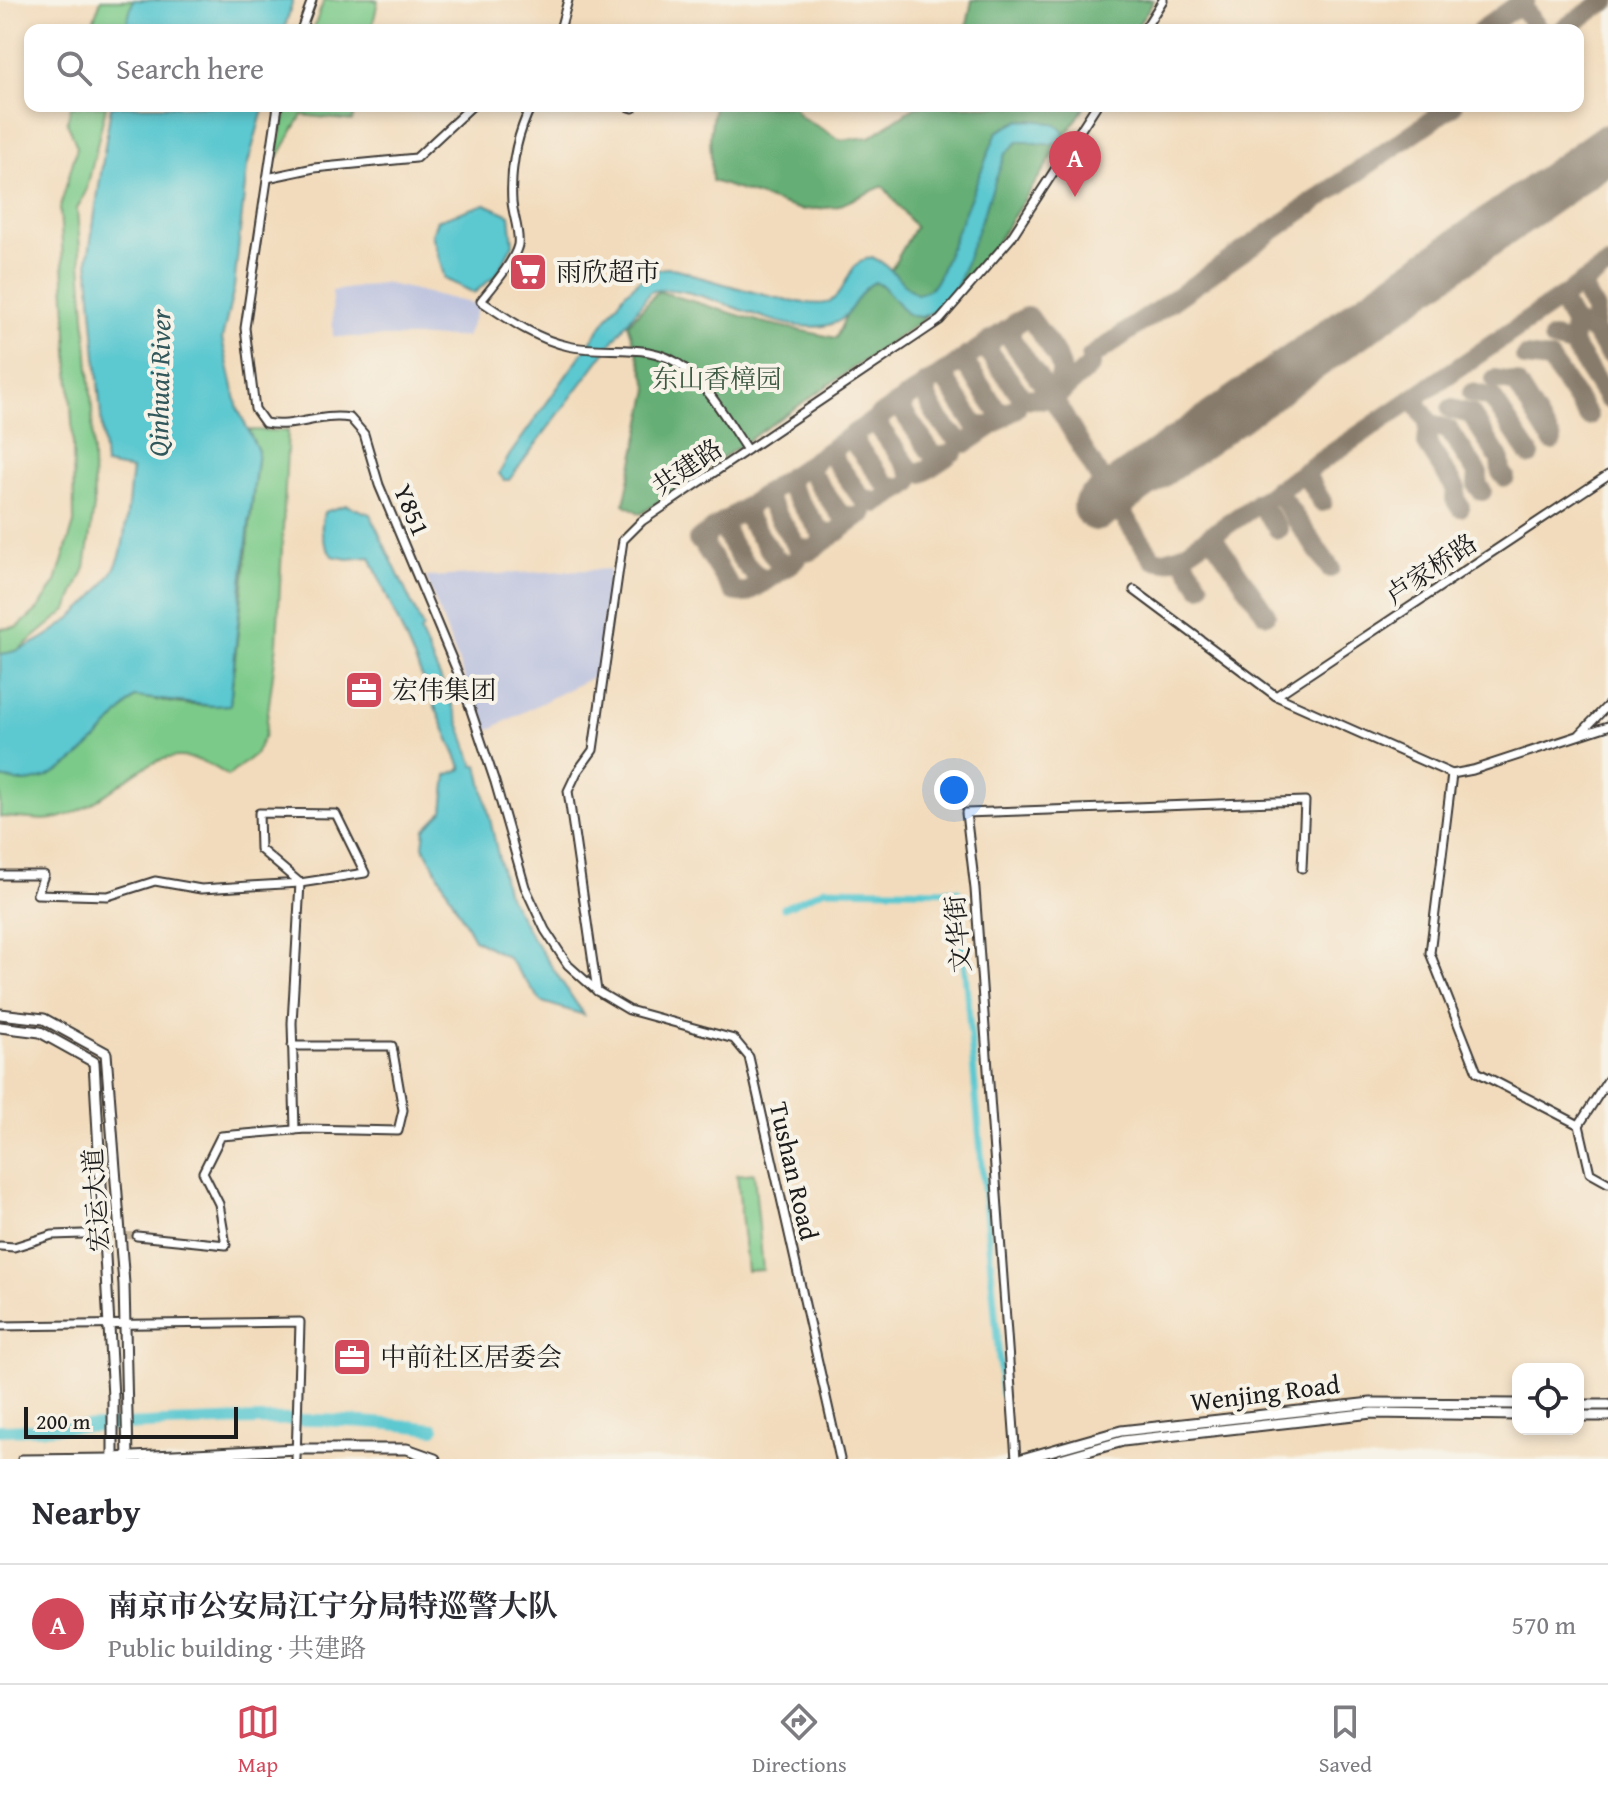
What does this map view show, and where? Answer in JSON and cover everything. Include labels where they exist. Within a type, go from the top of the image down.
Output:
[{"type":"main road","name":"宏运大道","points":[[0,1014],[44,1019],[106,1053],[124,1284],[128,1457]]},
{"type":"main road","name":"宏运大道","points":[[0,1027],[40,1032],[94,1062],[113,1458]]},
{"type":"main road","name":"Wenjing Road","points":[[1022,1459],[1121,1431],[1371,1403],[1512,1404]]},
{"type":"main road","points":[[1584,1405],[1608,1405]]},
{"type":"main road","name":"Wenjing Road","points":[[1060,1459],[1123,1441],[1372,1413],[1512,1415]]},
{"type":"main road","points":[[1584,1416],[1608,1416]]},
{"type":"main road","points":[[113,1458],[407,1449],[435,1459]]},
{"type":"street","points":[[303,24],[312,0]]},
{"type":"street","points":[[562,24],[568,0]]},
{"type":"street","points":[[1148,24],[1163,0]]},
{"type":"street","name":"Y851","points":[[277,112],[245,328],[255,409],[265,423],[281,426],[331,415],[350,418],[364,434],[379,485],[460,678],[495,782],[525,887],[545,930],[568,965],[597,991]]},
{"type":"street","points":[[267,178],[314,168],[416,158],[466,112]]},
{"type":"street","points":[[528,112],[514,161],[512,201],[518,244],[499,278],[481,301],[524,329],[553,342],[573,348],[640,349],[681,365],[704,388],[747,450]]},
{"type":"street","name":"共建路","points":[[597,991],[568,791],[593,750],[623,540],[642,521],[940,320],[1011,238],[1092,112]]},
{"type":"street","name":"卢家桥路","points":[[1276,696],[1608,475]]},
{"type":"street","points":[[1134,590],[1276,696],[1452,774],[1608,726]]},
{"type":"street","points":[[1578,735],[1608,705]]},
{"type":"street","points":[[1452,774],[1430,953],[1477,1072],[1579,1125]]},
{"type":"street","name":"文华街","points":[[1016,1459],[977,904],[966,813],[1305,801],[1302,868]]},
{"type":"street","points":[[0,875],[44,875],[37,894],[108,896],[155,881],[201,889],[300,883],[365,873],[336,814],[259,813],[260,849],[300,883]]},
{"type":"street","points":[[295,1130],[292,1046],[300,883]]},
{"type":"street","name":"Tushan Road","points":[[597,991],[629,1010],[734,1039],[749,1057],[840,1459]]},
{"type":"street","points":[[137,1236],[226,1245],[219,1204],[203,1172],[221,1136],[295,1130],[398,1131],[403,1110],[392,1046],[292,1046]]},
{"type":"street","points":[[1608,1080],[1579,1125],[1590,1173],[1608,1183]]},
{"type":"street","points":[[0,1246],[14,1247],[52,1235],[83,1234]]},
{"type":"street","points":[[0,1326],[300,1322],[297,1452]]},
{"type":"street","points":[[22,1459],[113,1458]]},
{"type":"shaded area","points":[[385,283],[479,305],[466,337],[333,337],[332,291]]},
{"type":"shaded area","points":[[610,569],[596,675],[485,732],[426,577]]},
{"type":"green space","points":[[101,0],[139,0],[132,24],[92,24]]},
{"type":"green space","points":[[324,0],[378,0],[373,24],[315,24]]},
{"type":"green space","points":[[972,0],[1154,0],[1139,24],[967,24]]},
{"type":"green space","points":[[70,112],[105,112],[87,189],[77,209],[92,408],[94,507],[85,568],[67,610],[15,653],[147,698],[202,705],[230,704],[258,451],[248,430],[288,431],[277,644],[265,735],[255,754],[228,776],[202,761],[180,757],[160,760],[85,808],[55,819],[40,820],[0,817],[0,629],[18,627],[38,609],[56,582],[74,523],[73,441],[60,208],[77,147],[67,122]]},
{"type":"green space","points":[[286,112],[354,112],[352,121],[302,115],[275,162]]},
{"type":"green space","name":"东山香樟园","points":[[713,112],[798,112],[841,140],[870,137],[907,112],[1081,112],[989,254],[920,322],[641,514],[624,504],[649,389],[628,324],[658,291],[761,322],[836,338],[862,280],[883,284],[915,227],[883,186],[836,207],[801,210],[712,181],[710,136]]},
{"type":"green space","points":[[754,1173],[763,1270],[747,1271],[737,1175]]},
{"type":"water","points":[[133,0],[293,0],[286,24],[127,24]]},
{"type":"water","name":"Qinhuai River","points":[[110,112],[262,112],[247,167],[234,288],[222,339],[238,409],[258,451],[230,705],[213,706],[135,697],[72,762],[41,779],[19,782],[0,778],[0,654],[16,651],[53,632],[87,603],[113,571],[120,556],[126,525],[132,470],[105,465],[88,260]]},
{"type":"water","points":[[1020,120],[1044,121],[1055,125],[1064,131],[1062,138],[1053,144],[1018,142],[1005,154],[957,286],[941,308],[922,317],[912,316],[883,286],[875,282],[868,286],[839,321],[811,327],[787,324],[689,293],[668,289],[650,292],[509,480],[504,480],[499,474],[625,293],[649,273],[674,268],[766,295],[821,304],[831,301],[852,270],[872,257],[917,294],[929,289],[940,273],[997,132]]},
{"type":"water","points":[[485,204],[510,215],[513,244],[497,274],[474,293],[445,279],[432,234],[437,220]]},
{"type":"water","points":[[346,505],[370,514],[423,628],[420,632],[455,711],[474,766],[478,765],[506,891],[530,934],[584,1015],[542,1002],[507,957],[474,939],[423,846],[425,829],[443,811],[447,775],[462,769],[370,557],[348,559],[332,556],[322,536],[324,512]]},
{"type":"waterway","points":[[784,908],[825,889],[958,891],[1002,1394]]},
{"type":"waterway","points":[[0,1430],[272,1420],[326,1420],[434,1429]]},
{"type":"taxiway","points":[[1491,24],[1525,0]]},
{"type":"taxiway","points":[[1571,24],[1607,0]]},
{"type":"taxiway","points":[[1523,2],[1523,8],[1535,24]]},
{"type":"taxiway","points":[[1055,398],[1091,365],[1091,357],[1443,112]]},
{"type":"taxiway","points":[[1138,478],[1126,496],[1123,515],[1153,559],[1165,561],[1181,556],[1608,266]]},
{"type":"taxiway","points":[[1581,285],[1595,310],[1593,330]]},
{"type":"taxiway","points":[[1560,299],[1574,323],[1572,344]]},
{"type":"taxiway","points":[[698,540],[1026,317],[1030,318],[1059,363],[1061,376],[1054,400],[1103,483]]},
{"type":"taxiway","points":[[1016,322],[1011,339],[1054,400]]},
{"type":"taxiway","points":[[1581,326],[1593,330],[1608,353]]},
{"type":"taxiway","points":[[1553,339],[1572,344],[1608,399]]},
{"type":"taxiway","points":[[990,340],[989,353],[1022,397],[1054,400]]},
{"type":"taxiway","points":[[967,356],[967,366],[997,410],[1009,413],[1016,408]]},
{"type":"taxiway","points":[[1525,357],[1550,360],[1588,416]]},
{"type":"taxiway","points":[[947,370],[944,375],[946,381],[976,426],[991,426],[1009,413]]},
{"type":"taxiway","points":[[1495,379],[1516,383],[1552,441]]},
{"type":"taxiway","points":[[925,384],[933,409],[945,427],[960,440],[966,443],[991,426]]},
{"type":"taxiway","points":[[1472,393],[1492,398],[1530,455]]},
{"type":"taxiway","points":[[1413,398],[1429,423],[1427,444],[1456,489],[1455,499],[1460,507]]},
{"type":"taxiway","points":[[904,399],[902,410],[930,451],[941,456],[954,451]]},
{"type":"taxiway","points":[[1451,409],[1471,414],[1500,460],[1501,472],[1505,477]]},
{"type":"taxiway","points":[[880,415],[879,427],[911,471],[922,473],[946,457]]},
{"type":"taxiway","points":[[1429,423],[1449,430],[1478,474],[1477,485],[1482,491]]},
{"type":"taxiway","points":[[856,432],[856,445],[887,485],[902,488],[909,483]]},
{"type":"taxiway","points":[[834,447],[833,458],[861,497],[877,503],[902,488]]},
{"type":"taxiway","points":[[814,461],[810,472],[840,514],[856,518],[863,514]]},
{"type":"taxiway","points":[[1304,472],[1322,502]]},
{"type":"taxiway","points":[[791,476],[789,487],[821,532],[833,535],[856,518]]},
{"type":"taxiway","points":[[1276,490],[1330,568]]},
{"type":"taxiway","points":[[769,491],[768,501],[797,546],[810,551],[833,535]]},
{"type":"taxiway","points":[[1259,502],[1278,529]]},
{"type":"taxiway","points":[[749,505],[746,516],[776,559],[789,565],[797,559]]},
{"type":"taxiway","points":[[725,521],[733,546],[745,564],[760,577],[766,581],[789,565]]},
{"type":"taxiway","points":[[706,535],[705,547],[733,591],[746,593],[766,581]]},
{"type":"taxiway","points":[[1211,535],[1266,614]]},
{"type":"taxiway","points":[[1181,556],[1200,586]]},
{"type":"runway","points":[[1097,507],[1608,148]]},
{"type":"tunnel","points":[[83,1234],[137,1236]]},
{"type":"place","name":"南京市公安局江宁分局特巡警大队","points":[[1075,197]]},
{"type":"place","name":"雨欣超市","points":[[528,272]]},
{"type":"place","name":"宏伟集团","points":[[364,690]]},
{"type":"place","name":"中前社区居委会","points":[[352,1357]]}]
